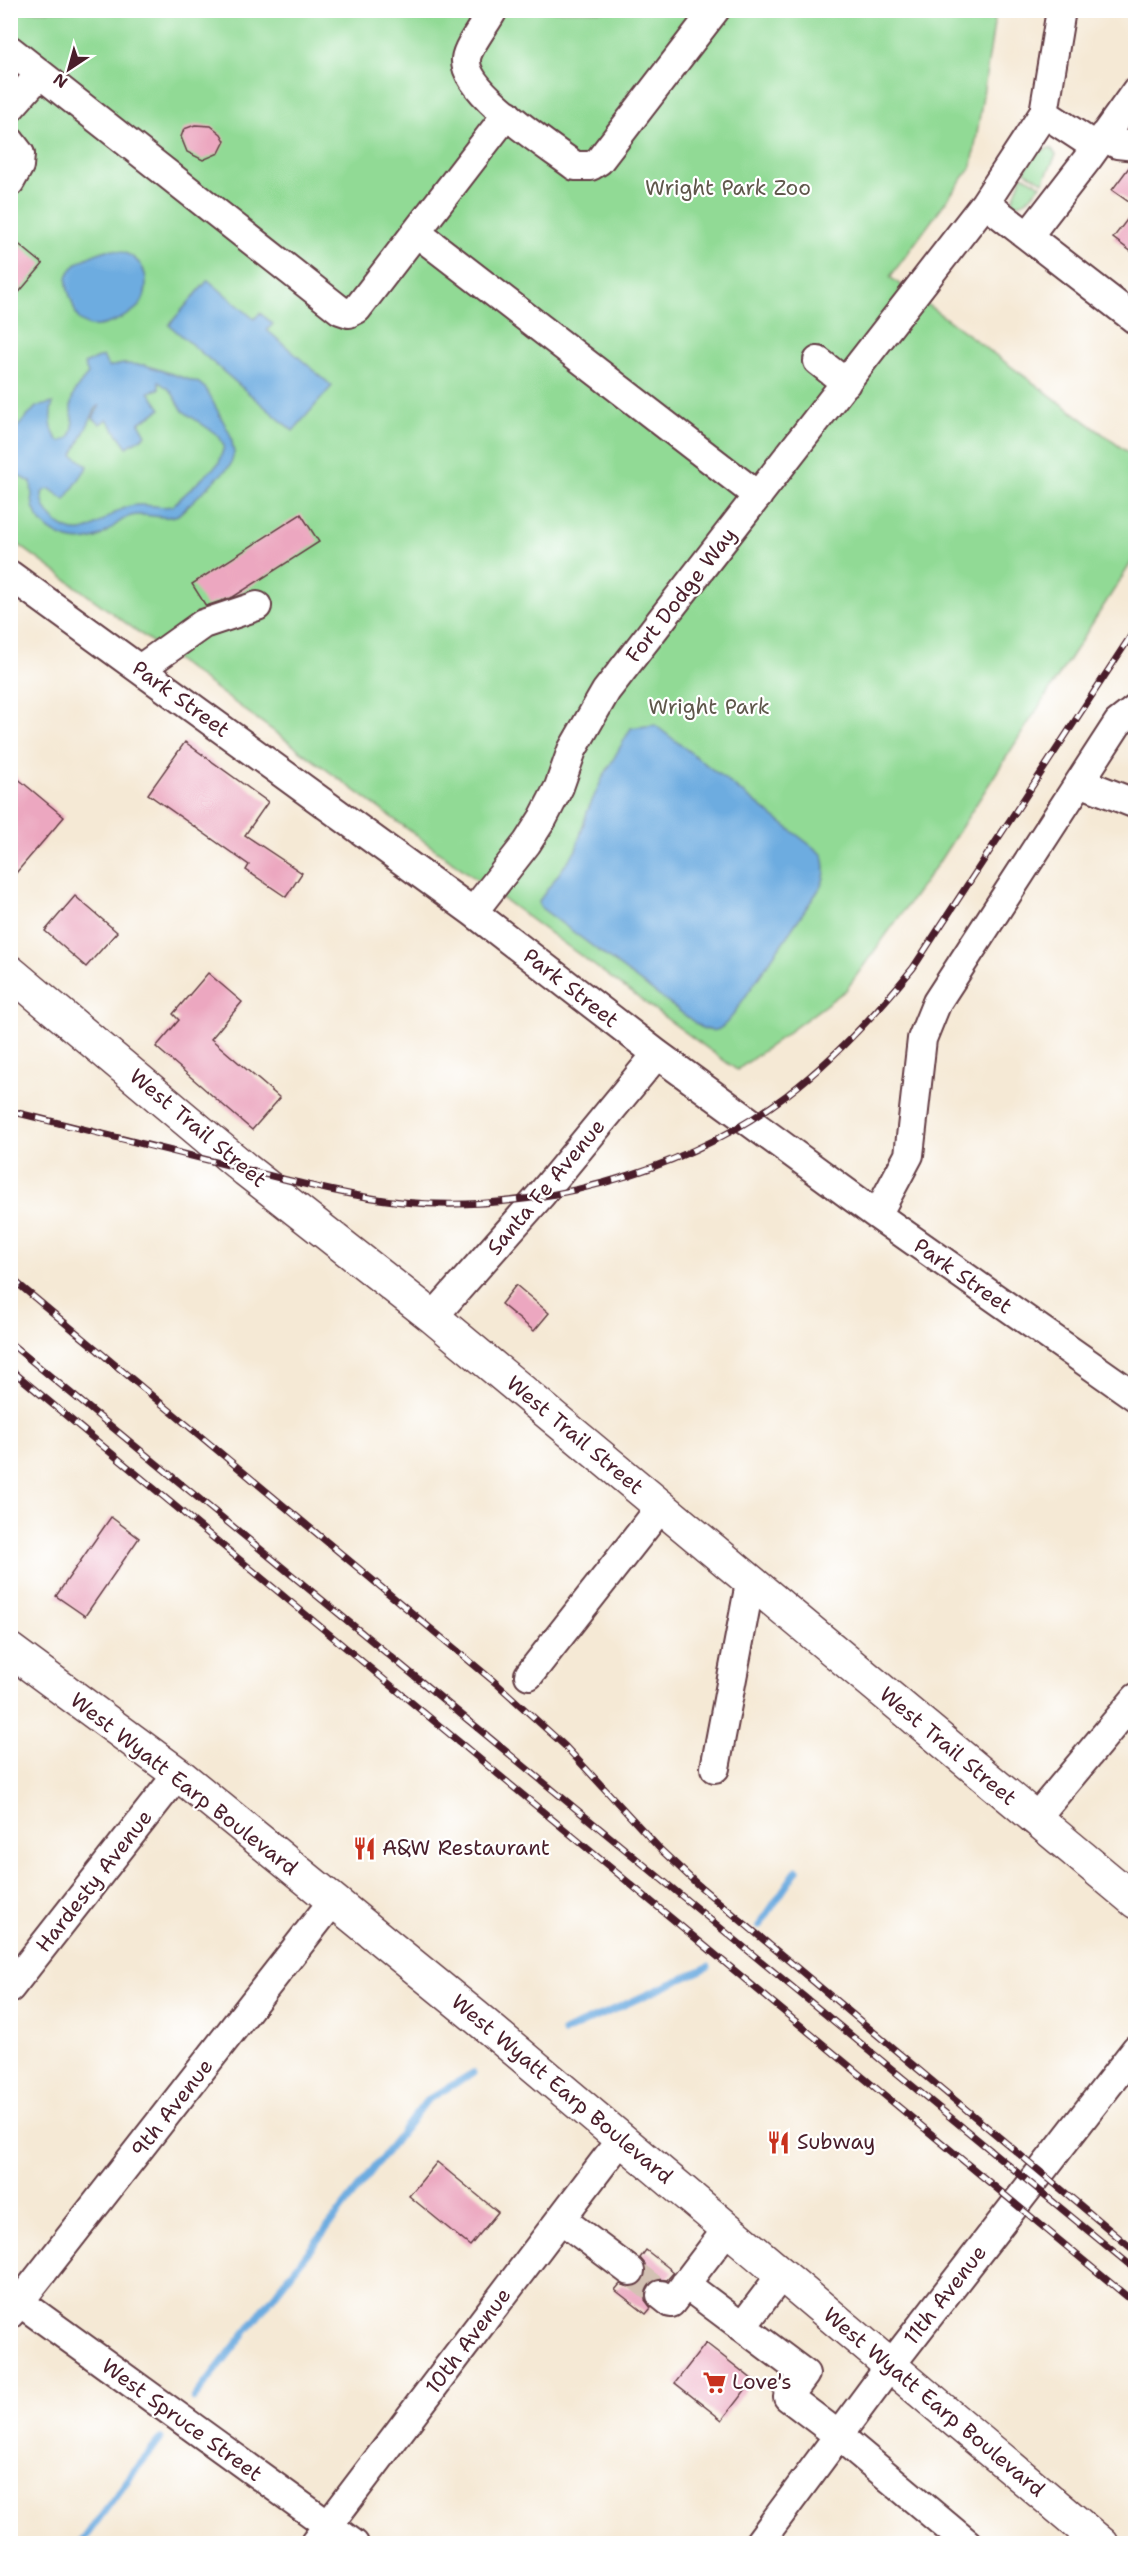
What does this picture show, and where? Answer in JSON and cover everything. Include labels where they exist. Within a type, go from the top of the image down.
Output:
[{"type":"main road","name":"West Trail Street","points":[[10,972],[246,1170],[433,1317],[1034,1820],[1136,1902]]},
{"type":"main road","name":"West Wyatt Earp Boulevard","points":[[14,1659],[178,1774],[622,2138],[1102,2544]]},
{"type":"street","points":[[493,10],[466,58],[470,76],[485,95],[507,114],[575,166],[591,166],[599,161],[716,10]]},
{"type":"street","points":[[1061,10],[1044,113],[1100,141],[1136,146]]},
{"type":"street","points":[[10,50],[340,310],[349,313],[357,309],[507,114]]},
{"type":"street","points":[[10,108],[40,74]]},
{"type":"street","points":[[1028,236],[1136,91]]},
{"type":"street","name":"Fort Dodge Way","points":[[473,912],[527,843],[543,818],[559,787],[572,750],[606,692],[985,203],[1044,113]]},
{"type":"street","points":[[10,141],[20,154],[19,166],[10,182]]},
{"type":"street","points":[[985,203],[1136,320]]},
{"type":"street","points":[[417,233],[758,496]]},
{"type":"street","points":[[818,361],[846,383]]},
{"type":"street","name":"Park Street","points":[[10,575],[473,912],[657,1054],[876,1215],[1133,1389]]},
{"type":"street","points":[[140,669],[202,624],[257,606]]},
{"type":"street","points":[[876,1215],[909,1155],[922,1039],[937,1002],[1118,723],[1136,709]]},
{"type":"street","points":[[1080,782],[1136,804]]},
{"type":"street","name":"Santa Fe Avenue","points":[[433,1317],[540,1196],[657,1054]]},
{"type":"street","points":[[529,1675],[661,1507]]},
{"type":"street","points":[[715,1768],[750,1583]]},
{"type":"street","points":[[1034,1820],[1136,1698]]},
{"type":"street","name":"Hardesty Avenue","points":[[10,1988],[178,1774]]},
{"type":"street","name":"9th Avenue","points":[[14,2304],[333,1901]]},
{"type":"street","name":"11th Avenue","points":[[758,2544],[890,2366],[1136,2049]]},
{"type":"street","name":"10th Avenue","points":[[321,2534],[622,2138]]},
{"type":"street","points":[[561,2219],[630,2271]]},
{"type":"street","points":[[728,2228],[673,2290],[742,2327],[805,2374],[788,2397],[838,2435],[968,2544]]},
{"type":"street","points":[[742,2327],[782,2274]]},
{"type":"street","name":"West Spruce Street","points":[[14,2304],[321,2534],[354,2544]]},
{"type":"green space","name":"Wright Park","points":[[11,11],[996,11],[972,166],[890,277],[1135,458],[1135,557],[939,862],[846,990],[737,1070],[11,539]]},
{"type":"green space","points":[[1049,148],[1056,155],[1043,182],[1024,171],[1037,152]]},
{"type":"green space","points":[[1022,175],[1041,185],[1026,201],[1015,205],[1012,202]]},
{"type":"water","points":[[107,250],[122,252],[139,263],[145,276],[145,293],[139,306],[128,314],[113,322],[91,326],[82,322],[77,316],[67,288],[67,278],[78,264]]},
{"type":"water","points":[[208,280],[254,319],[260,313],[273,324],[267,330],[332,386],[293,431],[169,325]]},
{"type":"water","points":[[103,356],[108,367],[123,364],[145,365],[199,383],[206,389],[231,436],[234,453],[230,466],[178,515],[172,517],[131,516],[104,534],[91,539],[71,540],[53,532],[45,526],[34,509],[31,482],[11,472],[11,434],[36,407],[53,403],[51,418],[54,434],[60,442],[69,438],[73,427],[72,399],[78,386],[88,374],[84,364]],"holes":[[[159,382],[171,391],[183,411],[219,436],[224,446],[219,463],[172,506],[130,506],[86,530],[67,529],[56,522],[46,509],[42,493],[50,489],[65,500],[88,466],[73,455],[96,408],[100,405],[93,418],[100,424],[107,419],[127,447],[146,435],[139,423],[161,409],[149,392],[159,389]]]},
{"type":"water","points":[[655,725],[823,855],[824,860],[824,876],[820,888],[730,1019],[721,1028],[715,1030],[702,1028],[540,907],[539,901],[576,850],[587,812],[602,779],[631,728]]},
{"type":"building","points":[[195,125],[211,126],[221,134],[225,141],[219,153],[203,160],[187,152],[181,137],[184,129]]},
{"type":"building","points":[[1133,162],[1136,162],[1136,207],[1112,190]]},
{"type":"building","points":[[1136,208],[1136,255],[1113,238]]},
{"type":"building","points":[[10,237],[43,264],[10,303]]},
{"type":"building","points":[[301,514],[319,542],[233,597],[206,606],[192,584]]},
{"type":"building","points":[[185,742],[268,802],[245,835],[302,873],[286,897],[246,870],[249,865],[148,794]]},
{"type":"building","points":[[10,772],[64,817],[10,880]]},
{"type":"building","points":[[75,896],[117,932],[86,967],[45,931]]},
{"type":"building","points":[[208,973],[242,1002],[211,1039],[280,1098],[252,1130],[156,1047],[179,1020],[173,1014]]},
{"type":"building","points":[[516,1285],[549,1313],[534,1331],[501,1304]]},
{"type":"building","points":[[111,1517],[139,1538],[85,1616],[56,1596]]},
{"type":"building","points":[[437,2162],[498,2212],[470,2246],[409,2196]]},
{"type":"building","points":[[646,2250],[674,2272],[667,2280],[656,2279],[648,2285],[645,2300],[651,2308],[646,2314],[615,2290],[620,2284],[629,2287],[637,2286],[643,2281],[646,2272],[645,2264],[640,2258]]},
{"type":"building","name":"Love's","points":[[706,2343],[753,2380],[722,2420],[675,2383]]},
{"type":"waterway","points":[[759,1926],[797,1870]]},
{"type":"waterway","points":[[564,2032],[708,1967]]},
{"type":"waterway","points":[[194,2398],[427,2100],[473,2073]]},
{"type":"waterway","points":[[80,2544],[161,2439]]},
{"type":"tunnel","points":[[630,2271],[661,2295]]},
{"type":"railway","points":[[10,1111],[317,1187],[402,1202],[452,1204],[503,1201],[554,1194],[604,1183],[654,1167],[701,1147],[746,1123],[805,1081],[854,1035],[899,985],[913,968],[1136,628]]},
{"type":"railway","points":[[10,1277],[497,1684],[565,1746],[661,1850],[696,1883],[1136,2252]]},
{"type":"railway","points":[[10,1343],[1136,2270]]},
{"type":"railway","points":[[10,1369],[1136,2304]]},
{"type":"place","name":"A&W Restaurant","points":[[364,1848]]},
{"type":"place","name":"Subway","points":[[779,2142]]},
{"type":"place","name":"Love's","points":[[714,2382]]},
{"type":"park label","name":"Wright Park Zoo","points":[[728,188]]}]
